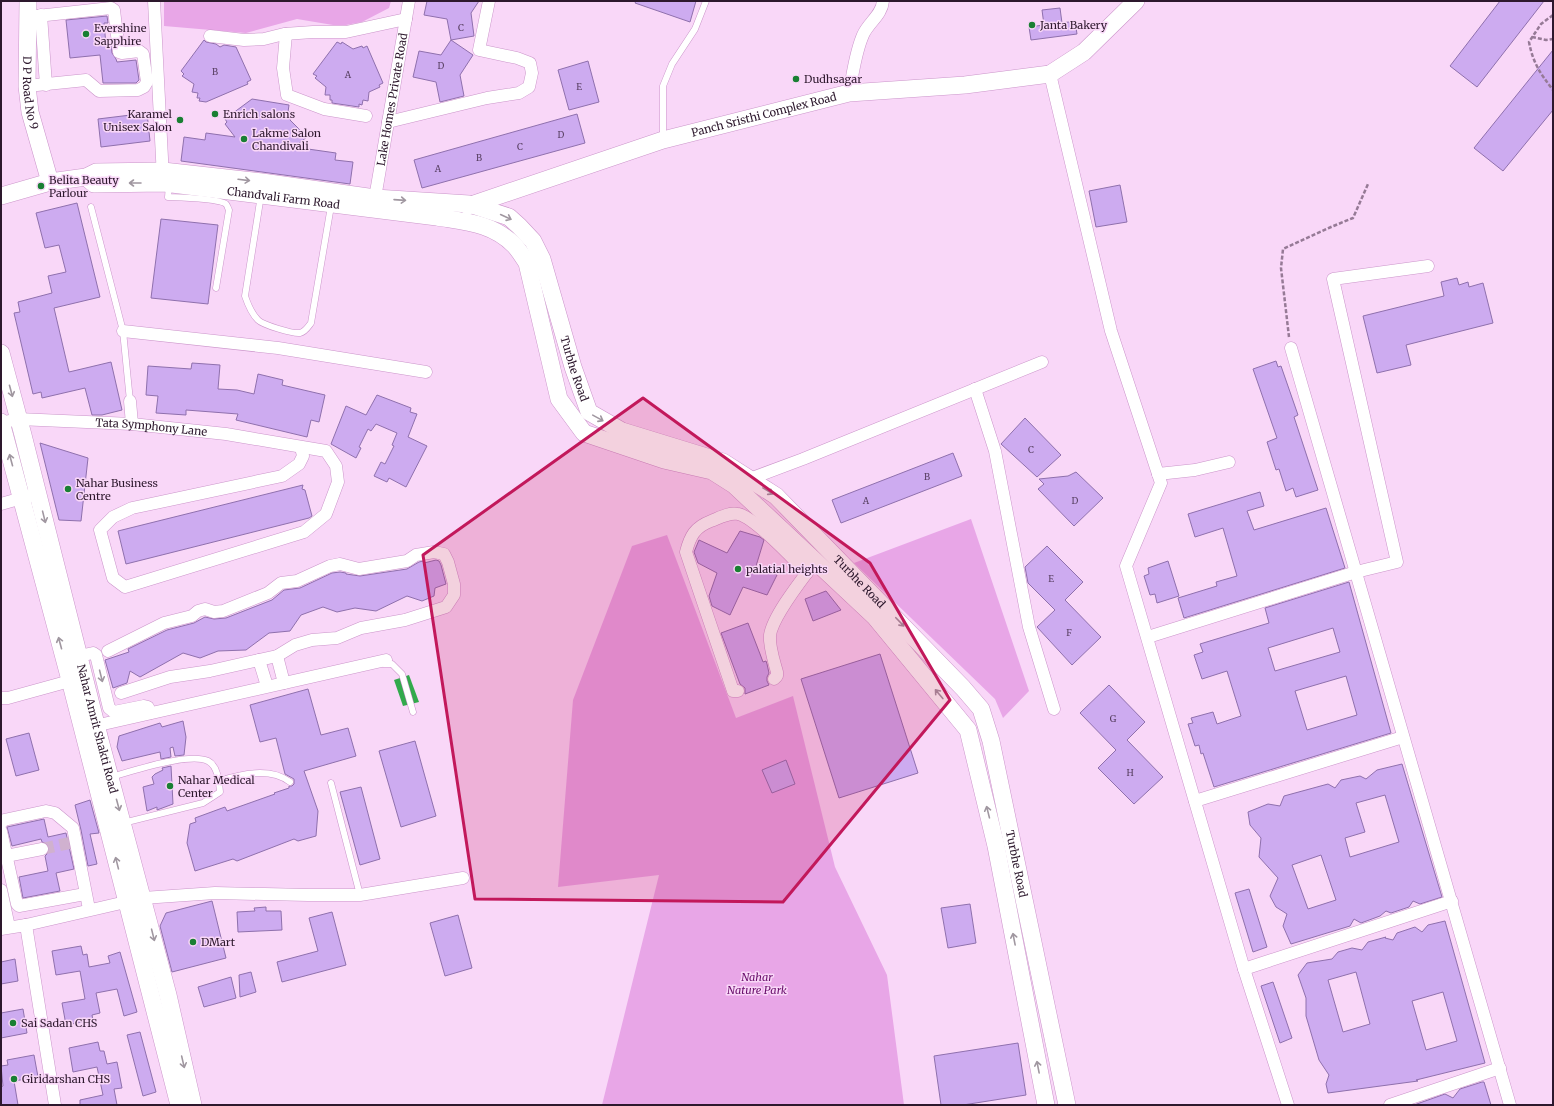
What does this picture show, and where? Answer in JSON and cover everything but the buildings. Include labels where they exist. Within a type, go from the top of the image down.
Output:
[{"type":"street","points":[[154,1],[165,179]]},
{"type":"street","name":"Lake Homes Private Road","points":[[375,198],[409,1]]},
{"type":"street","points":[[388,122],[487,98],[518,93],[529,87],[532,73],[530,63],[517,58],[479,50],[489,1]]},
{"type":"street","points":[[849,93],[856,57],[863,35],[882,8],[883,1]]},
{"type":"street","name":"Panch Sristhi Complex Road","points":[[453,220],[469,204],[663,140],[849,93],[965,85],[1050,74],[1084,52],[1136,1]]},
{"type":"street","points":[[27,86],[86,80],[99,91],[138,90],[144,87],[147,82],[142,52],[119,52],[114,10],[111,8],[32,11]]},
{"type":"street","name":"D P Road No 9","points":[[32,11],[35,37],[27,86],[30,112],[50,182]]},
{"type":"street","points":[[210,36],[244,40],[264,39],[286,34],[346,32],[406,19]]},
{"type":"street","points":[[286,34],[283,68],[287,95],[324,109],[366,116]]},
{"type":"street","points":[[35,37],[46,84]]},
{"type":"street","points":[[1050,74],[1111,331],[1161,483],[1126,566],[1244,969],[1288,1105]]},
{"type":"street","name":"Chandvali Farm Road","points":[[1,196],[50,182],[86,177],[94,184],[165,179],[216,189],[261,189],[332,198],[482,225],[495,231],[514,245],[527,263],[559,399],[584,433],[664,460],[712,471],[741,482]]},
{"type":"street","name":"Chandvali Farm Road","points":[[332,198],[375,198],[469,204]]},
{"type":"street","name":"Turbhe Road","points":[[469,204],[508,217],[519,226],[533,242],[542,259],[589,412],[622,431],[723,462],[741,482],[776,496],[818,561],[879,611],[964,688],[981,709],[993,748],[1067,1105]]},
{"type":"street","points":[[1148,637],[1356,572],[1397,562],[1333,279],[1428,266]]},
{"type":"street","points":[[123,331],[278,348],[426,372]]},
{"type":"street","points":[[1291,348],[1510,1105]]},
{"type":"street","name":"Nahar Amrit Shakti Road","points":[[1,353],[79,656],[77,679]]},
{"type":"street","points":[[741,482],[803,459],[1042,362]]},
{"type":"street","points":[[975,389],[995,451],[1029,627],[1054,709]]},
{"type":"street","points":[[565,406],[583,395]]},
{"type":"street","points":[[130,402],[132,424]]},
{"type":"street","name":"Tata Symphony Lane","points":[[2,430],[21,427],[132,424],[226,434],[326,451],[336,466],[338,482],[326,514],[304,532],[125,587],[113,578],[100,530],[114,517],[132,508],[282,476],[299,464],[303,456],[301,447]]},
{"type":"street","name":"Nahar Amrit Shakti Road","points":[[2,430],[21,498],[77,679],[160,997],[193,1105]]},
{"type":"street","points":[[1158,474],[1195,470],[1229,462]]},
{"type":"street","points":[[1,504],[38,494]]},
{"type":"street","points":[[738,691],[733,691],[686,552],[692,536],[701,525],[726,515],[737,514],[752,520],[818,561],[777,618],[772,629],[770,644],[776,672],[774,679]]},
{"type":"street","points":[[108,651],[155,626],[192,616],[205,609],[214,612],[224,611],[268,593],[281,583],[297,581],[330,566],[340,564],[359,569],[407,561],[416,555],[434,552],[444,554],[448,562],[454,584],[454,596],[446,607],[405,620],[361,628],[337,638],[306,642],[296,645],[277,656],[210,671],[170,677],[121,693]]},
{"type":"street","points":[[879,611],[968,730],[996,846],[1046,1105]]},
{"type":"street","points":[[79,656],[96,655],[109,708],[114,712],[144,706],[148,707],[150,713]]},
{"type":"street","points":[[277,656],[284,683]]},
{"type":"street","points":[[259,660],[267,686]]},
{"type":"street","points":[[90,729],[150,713],[386,660]]},
{"type":"street","points":[[1,698],[8,698],[77,679]]},
{"type":"street","points":[[962,723],[981,709]]},
{"type":"street","points":[[1195,801],[1403,737]]},
{"type":"street","name":"Nahar Amrit Shakti Road","points":[[103,779],[123,823],[135,899]]},
{"type":"street","points":[[1,823],[4,820],[46,811],[55,813],[73,828],[74,842],[89,909]]},
{"type":"street","points":[[1,831],[4,857],[17,904],[19,906],[85,894]]},
{"type":"street","points":[[4,857],[42,849]]},
{"type":"street","points":[[1,890],[5,928],[26,925],[135,899],[215,893],[360,895],[464,878]]},
{"type":"street","points":[[1244,969],[1452,901]]},
{"type":"street","points":[[26,925],[55,1105]]},
{"type":"street","name":"Nahar Amrit Shakti Road","points":[[160,997],[179,1105]]},
{"type":"street","points":[[1390,1105],[1500,1068]]},
{"type":"lane","points":[[663,140],[664,86],[672,64],[695,29],[706,1]]},
{"type":"lane","points":[[165,179],[168,196],[216,189],[229,210],[216,288]]},
{"type":"lane","points":[[261,189],[245,296],[250,310],[259,322],[274,328],[300,333],[306,330],[311,323],[332,198]]},
{"type":"lane","points":[[91,207],[104,251],[123,331],[130,402]]},
{"type":"lane","points":[[90,729],[380,664],[392,664],[402,674],[413,712]]},
{"type":"lane","points":[[103,779],[182,759],[208,761],[215,768],[219,781],[220,792],[202,803],[123,823]]},
{"type":"lane","points":[[219,781],[233,776],[269,773],[285,778],[290,782]]},
{"type":"lane","points":[[331,782],[360,895]]},
{"type":"path","points":[[1553,15],[1540,24],[1529,42],[1532,58],[1538,70],[1553,90]]},
{"type":"path","points":[[1532,37],[1546,40],[1553,39]]},
{"type":"path","points":[[1291,348],[1280,268],[1283,249],[1353,218],[1368,184]]},
{"type":"highlighted area","points":[[643,398],[870,563],[950,700],[783,902],[475,899],[423,555]]},
{"type":"green space","points":[[164,1],[391,1],[389,8],[362,22],[346,25],[333,25],[297,19],[246,33],[164,26]]},
{"type":"green space","points":[[971,519],[1029,691],[1003,718],[995,699],[854,563]]},
{"type":"green space","name":"Nahar Nature Park","points":[[667,535],[736,718],[793,696],[835,867],[887,975],[904,1105],[602,1105],[659,875],[558,887],[573,700],[632,546]]},
{"type":"shaded area","points":[[409,675],[419,702],[403,706],[394,680]]},
{"type":"tunnel","points":[[42,849],[74,842]]},
{"type":"place","name":"Janta Bakery","points":[[1032,25]]},
{"type":"place","name":"Evershine Sapphire","points":[[86,34]]},
{"type":"place","name":"Dudhsagar","points":[[796,79]]},
{"type":"place","name":"Enrich salons","points":[[215,114]]},
{"type":"place","name":"Karamel Unisex Salon","points":[[180,120]]},
{"type":"place","name":"Lakme Salon Chandivali","points":[[244,139]]},
{"type":"place","name":"Belita Beauty Parlour","points":[[41,186]]},
{"type":"place","name":"Nahar Business Centre","points":[[68,489]]},
{"type":"place","name":"palatial heights","points":[[738,569]]},
{"type":"place","name":"Nahar Medical Center","points":[[170,786]]},
{"type":"place","name":"DMart","points":[[193,942]]},
{"type":"place","name":"Sai Sadan CHS","points":[[13,1023]]},
{"type":"place","name":"Giridarshan CHS","points":[[14,1079]]}]
